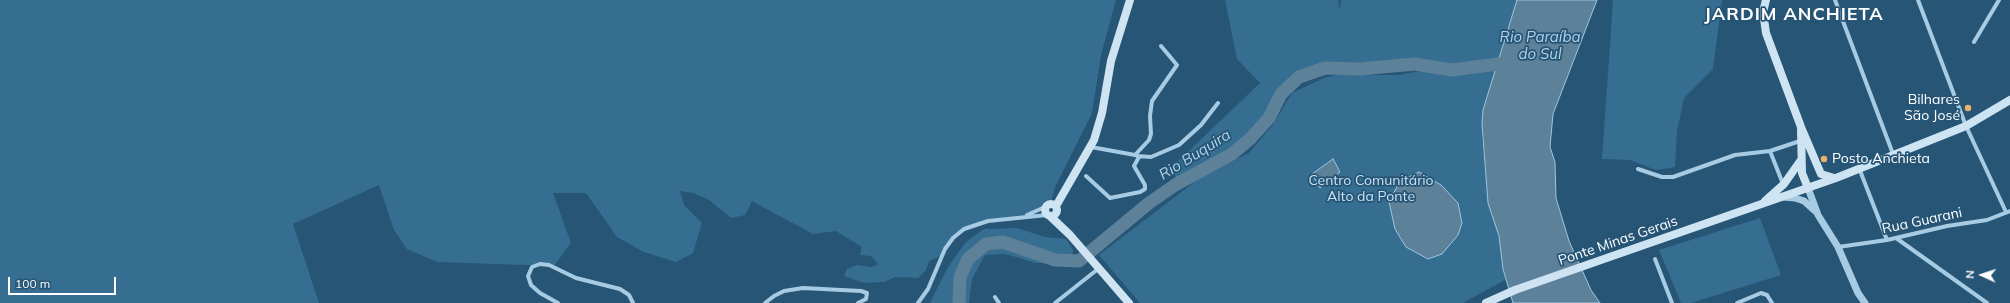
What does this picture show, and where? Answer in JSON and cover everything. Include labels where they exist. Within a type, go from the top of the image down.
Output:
[{"type":"main road","points":[[1129,303],[1062,227],[1051,210],[1091,147],[1102,114],[1111,61],[1130,0]]},
{"type":"main road","points":[[1766,0],[1763,12],[1766,33],[1801,127],[1821,174],[1836,178]]},
{"type":"main road","name":"Ponte Minas Gerais","points":[[1486,303],[1515,290],[1761,204],[1783,198],[1836,178],[1966,126],[2010,100]]},
{"type":"main road","points":[[1801,127],[1800,141],[1802,173],[1808,188]]},
{"type":"main road","points":[[1761,204],[1784,184],[1802,160]]},
{"type":"street","points":[[1835,0],[1893,154]]},
{"type":"street","points":[[1918,0],[1966,126],[2008,212]]},
{"type":"street","points":[[1974,42],[1999,0]]},
{"type":"street","points":[[1086,176],[1110,198],[1140,192],[1145,189],[1145,185],[1134,166],[1137,156],[1150,137],[1152,101],[1177,66],[1176,62],[1161,46]]},
{"type":"street","points":[[1091,147],[1137,156],[1151,157],[1179,145],[1201,125],[1218,103]]},
{"type":"street","points":[[1638,169],[1662,177],[1673,177],[1735,155],[1770,151],[1800,141]]},
{"type":"street","points":[[1770,151],[1784,184]]},
{"type":"street","points":[[1859,168],[1887,240]]},
{"type":"street","points":[[1808,188],[1818,215],[1838,248],[1858,293],[1865,303]]},
{"type":"street","points":[[1783,198],[1795,198],[1804,201],[1818,215]]},
{"type":"street","points":[[918,303],[928,289],[945,250],[958,234],[980,222],[1022,218],[1051,210]]},
{"type":"street","points":[[1022,218],[1051,210]]},
{"type":"street","name":"Rua Guarani","points":[[1838,248],[1887,240],[1947,226],[1987,220],[2008,212]]},
{"type":"street","points":[[1896,238],[1987,303]]},
{"type":"street","points":[[1655,259],[1672,303]]},
{"type":"street","points":[[558,303],[540,293],[531,285],[528,273],[535,265],[554,266],[576,278],[620,289],[629,295],[634,303]]},
{"type":"street","points":[[1055,303],[1095,266]]},
{"type":"street","points":[[765,303],[784,291],[803,288],[861,291],[867,293],[866,299],[858,303]]},
{"type":"street","points":[[1737,303],[1761,293],[1767,295],[1772,303]]},
{"type":"street","points":[[995,297],[999,303]]},
{"type":"green space","points":[[0,0],[1116,0],[1101,55],[1092,113],[1055,187],[1051,202],[1045,207],[1022,218],[980,223],[953,238],[943,255],[929,261],[926,270],[918,278],[895,277],[884,282],[865,283],[844,276],[847,269],[857,265],[872,267],[878,264],[871,256],[860,255],[862,247],[836,231],[813,234],[752,201],[745,215],[731,218],[709,200],[694,193],[680,191],[684,205],[702,223],[693,253],[676,262],[644,252],[617,237],[586,193],[553,193],[571,243],[554,266],[437,262],[407,249],[394,230],[379,185],[293,224],[319,303],[0,303]]},
{"type":"green space","points":[[1225,0],[1338,0],[1340,10],[1341,0],[1517,0],[1497,63],[1452,70],[1415,64],[1360,69],[1325,68],[1300,77],[1281,94],[1269,118],[1251,138],[1232,154],[1175,185],[1175,164],[1260,83],[1237,59]]},
{"type":"green space","points":[[1613,0],[1722,0],[1713,69],[1684,98],[1677,131],[1675,167],[1656,170],[1630,160],[1602,159]]},
{"type":"green space","name":"Centro Comunitário Alto da Ponte","points":[[1420,71],[1456,76],[1495,71],[1483,110],[1482,135],[1488,203],[1499,237],[1503,269],[1507,279],[1463,303],[1140,303],[1099,255],[1201,177],[1249,153],[1272,126],[1292,93],[1324,78],[1336,75],[1399,75]]},
{"type":"green space","points":[[1760,218],[1781,275],[1691,303],[1681,303],[1659,250]]},
{"type":"green space","points":[[1017,228],[1045,237],[1066,239],[1073,250],[1072,265],[1060,263],[1035,263],[1006,254],[985,255],[972,279],[969,303],[930,303],[948,267],[966,242],[984,229]]},
{"type":"water","name":"Rio Paraíba do Sul","points":[[1517,0],[1597,0],[1553,114],[1550,147],[1555,162],[1556,198],[1569,241],[1591,290],[1600,303],[1513,303],[1503,269],[1499,236],[1488,203],[1482,124],[1483,110]]},
{"type":"water","points":[[1333,159],[1340,172],[1320,188],[1312,174]]},
{"type":"water","points":[[1419,172],[1441,185],[1458,203],[1462,223],[1458,235],[1442,254],[1428,259],[1406,247],[1395,229],[1389,202],[1400,181]]},
{"type":"waterway","name":"Rio Buquira","points":[[959,303],[960,277],[968,259],[986,244],[1003,242],[1055,260],[1079,261],[1149,203],[1175,185],[1232,154],[1251,138],[1269,118],[1281,94],[1299,77],[1325,68],[1360,69],[1415,64],[1452,70],[1514,62]]},
{"type":"place","name":"Bilhares São José","points":[[1968,108]]},
{"type":"place","name":"Posto Anchieta","points":[[1824,159]]},
{"type":"district","name":"JARDIM ANCHIETA","points":[[1794,15]]}]
